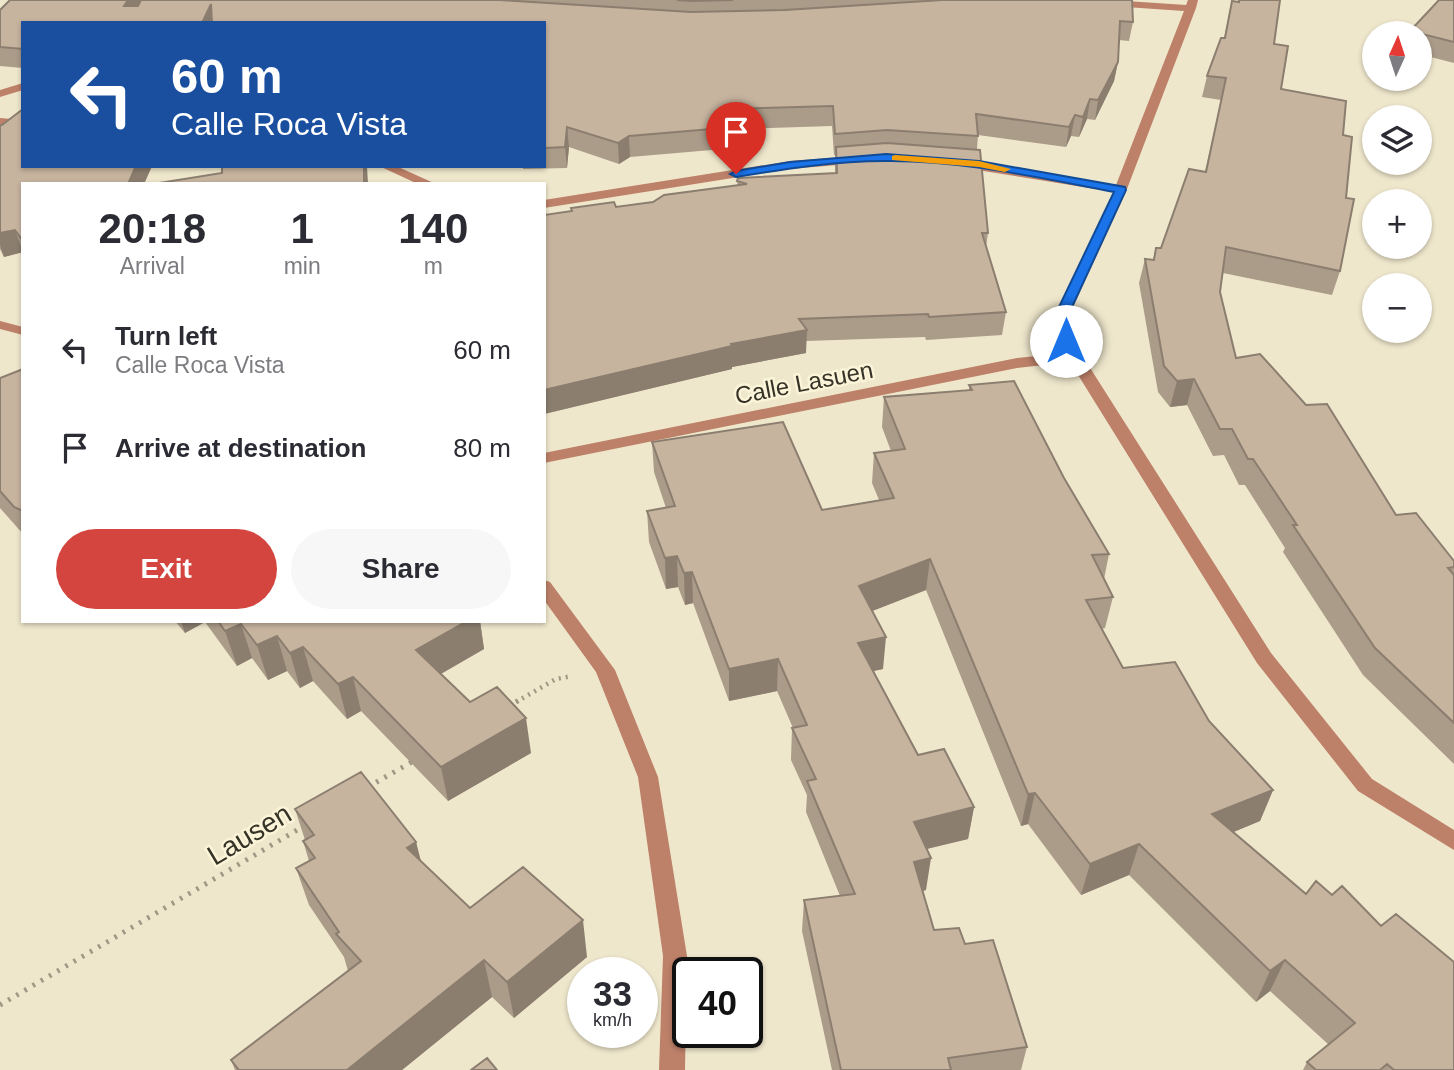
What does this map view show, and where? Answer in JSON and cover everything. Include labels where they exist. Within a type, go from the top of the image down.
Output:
[{"type":"street","points":[[1096,3],[1192,4],[1121,190],[1066,307],[1066,341],[1264,658],[1365,785],[1454,841]]},
{"type":"street","points":[[0,94],[21,87]]},
{"type":"street","points":[[0,121],[21,123]]},
{"type":"street","points":[[546,204],[790,165],[872,159]]},
{"type":"street","points":[[939,161],[979,164],[1121,190]]},
{"type":"street","points":[[389,168],[424,182]]},
{"type":"street","points":[[0,325],[21,330]]},
{"type":"street","name":"Calle Lasuen","points":[[546,458],[1017,363],[1074,357]]},
{"type":"street","points":[[546,589],[604,670],[648,777],[676,956],[672,1070]]},
{"type":"path","points":[[495,714],[556,679]]},
{"type":"path","points":[[364,790],[423,755]]},
{"type":"path","name":"Lausen","points":[[0,1005],[316,818]]},
{"type":"building","points":[[10,0],[128,0],[124,6],[138,6],[141,0],[500,0],[691,12],[785,10],[942,0],[1132,0],[1133,22],[1120,21],[1118,62],[1098,100],[1090,99],[1083,117],[1075,115],[1069,127],[976,114],[978,136],[887,130],[835,134],[833,106],[732,109],[735,127],[629,136],[618,143],[567,127],[565,147],[546,148],[546,21],[212,21],[211,4],[203,21],[21,21],[21,49],[0,47],[0,10]]},
{"type":"building","points":[[1280,0],[1274,44],[1288,46],[1281,89],[1346,101],[1343,135],[1352,137],[1346,198],[1354,199],[1340,271],[1226,247],[1220,292],[1236,358],[1260,354],[1306,405],[1327,404],[1396,515],[1416,513],[1454,561],[1454,567],[1448,568],[1454,575],[1454,723],[1375,648],[1293,525],[1297,525],[1253,459],[1248,459],[1232,429],[1220,429],[1194,379],[1177,381],[1164,366],[1145,259],[1154,260],[1156,248],[1161,248],[1189,169],[1206,172],[1226,78],[1207,76],[1221,38],[1225,38],[1232,1]]},
{"type":"building","points":[[1439,0],[1454,0],[1454,42],[1432,36],[1432,21],[1419,21]]},
{"type":"building","points":[[21,111],[21,168],[135,168],[129,182],[21,182],[21,238],[15,230],[0,233],[2,125]]},
{"type":"building","points":[[887,143],[980,150],[988,233],[982,233],[1006,312],[929,317],[928,314],[799,319],[807,330],[731,344],[732,346],[546,390],[546,215],[614,202],[616,207],[653,202],[664,195],[747,184],[737,181],[738,178],[837,173],[836,147]]},
{"type":"building","points":[[222,168],[364,168],[364,182],[166,182],[222,173]]},
{"type":"building","points":[[21,370],[21,510],[14,507],[0,491],[0,378]]},
{"type":"building","points":[[1014,381],[1064,478],[1109,554],[1092,555],[1113,597],[1086,600],[1123,668],[1175,662],[1209,721],[1273,790],[1212,814],[1306,894],[1316,881],[1332,895],[1342,886],[1381,926],[1396,914],[1454,962],[1454,1070],[1394,1070],[1387,1064],[1380,1070],[1316,1070],[1307,1062],[1355,1023],[1285,960],[1270,971],[1139,844],[1090,864],[1035,793],[1028,794],[930,559],[859,586],[886,637],[858,643],[918,755],[944,749],[974,807],[914,822],[931,858],[914,862],[934,930],[959,928],[965,944],[993,940],[1027,1047],[948,1058],[951,1070],[841,1070],[804,900],[855,894],[807,781],[816,779],[792,728],[807,725],[778,659],[729,669],[692,572],[684,573],[677,556],[665,558],[647,511],[675,506],[652,442],[783,422],[822,510],[894,498],[874,453],[905,449],[884,397],[972,390],[969,385]]},
{"type":"building","points":[[219,623],[463,623],[416,650],[470,702],[497,687],[526,718],[441,767],[353,677],[338,684],[303,647],[290,653],[277,636],[257,645],[241,624],[225,631]]},
{"type":"building","points":[[361,772],[416,842],[407,848],[470,908],[523,867],[583,920],[507,982],[484,960],[347,1070],[239,1070],[231,1060],[361,961],[336,934],[339,932],[296,868],[315,858],[303,841],[314,835],[295,809]]},
{"type":"building","points":[[487,1058],[497,1070],[471,1070]]},
{"type":"slow traffic","points":[[895,158],[979,164],[1005,169]]},
{"type":"route","points":[[736,174],[790,165],[886,157],[979,164],[1121,190],[1066,307],[1066,341]]}]
